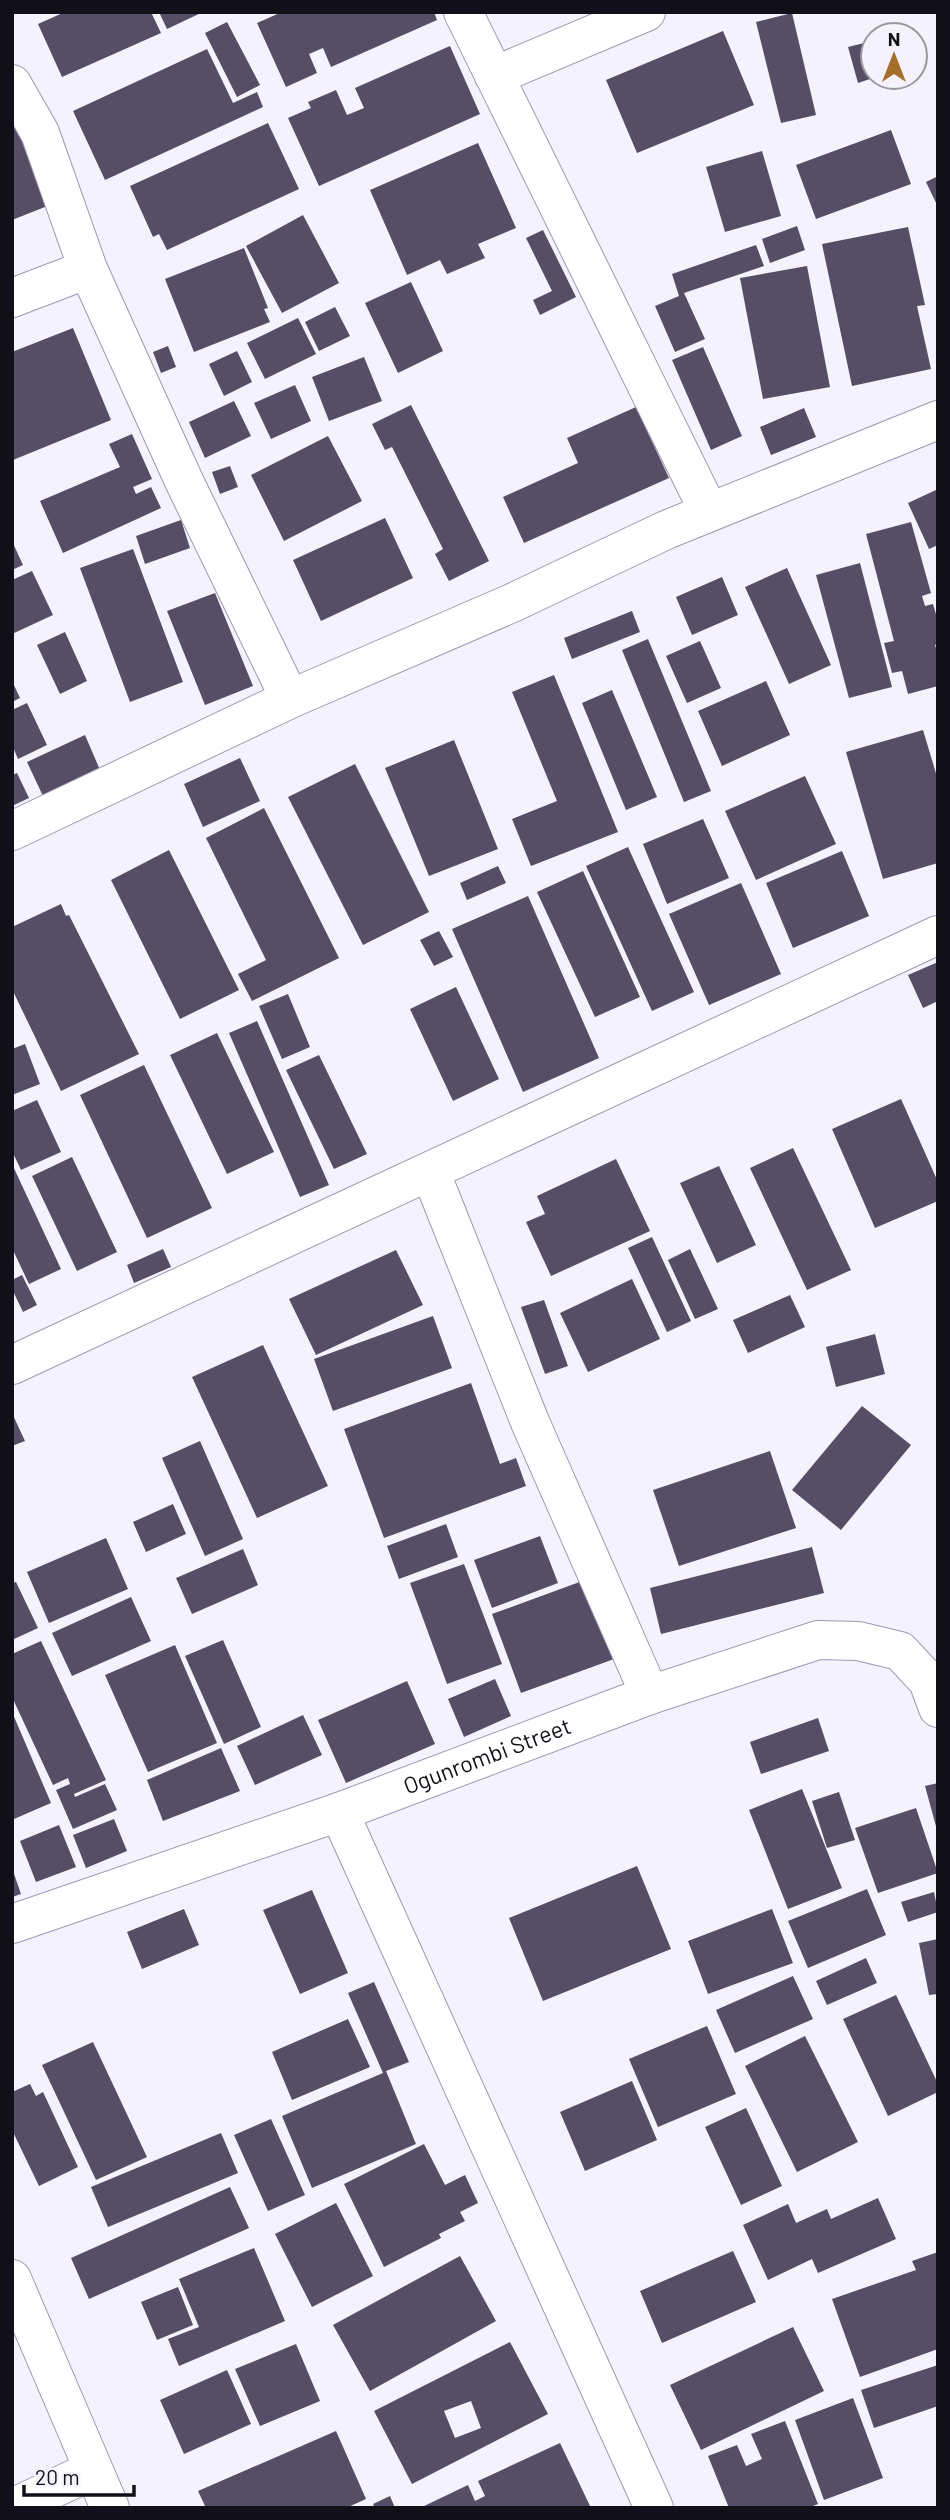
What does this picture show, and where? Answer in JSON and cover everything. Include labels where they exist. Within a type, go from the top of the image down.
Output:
[{"type":"street","points":[[463,12],[709,512]]},
{"type":"street","points":[[494,76],[646,12]]},
{"type":"street","points":[[12,84],[40,133],[88,269],[184,481],[290,699]]},
{"type":"street","points":[[12,298],[88,269]]},
{"type":"street","points":[[12,831],[290,699],[512,603],[666,530],[938,421]]},
{"type":"street","points":[[12,1365],[938,935]]},
{"type":"street","points":[[430,1171],[530,1422],[650,1695]]},
{"type":"street","name":"Ogunrombi Street","points":[[12,1924],[339,1812],[650,1695],[818,1640],[858,1641],[900,1651],[928,1681],[938,1708]]},
{"type":"street","points":[[339,1812],[654,2508]]},
{"type":"street","points":[[12,2279],[110,2508]]},
{"type":"street","points":[[12,2508],[93,2470]]},
{"type":"building","points":[[65,12],[151,12],[161,33],[62,77],[38,24]]},
{"type":"building","points":[[159,12],[203,12],[167,29]]},
{"type":"building","points":[[282,12],[434,12],[437,20],[331,67],[323,48],[309,54],[317,73],[286,87],[257,23]]},
{"type":"building","points":[[792,13],[816,115],[781,123],[756,22]]},
{"type":"building","points":[[227,22],[260,85],[237,97],[205,33]]},
{"type":"building","points":[[723,31],[754,105],[637,153],[606,80]]},
{"type":"building","points":[[859,44],[858,83],[848,47]]},
{"type":"building","points":[[450,46],[480,114],[319,186],[288,118],[311,108],[308,102],[336,90],[347,115],[364,108],[355,88]]},
{"type":"building","points":[[207,49],[233,103],[257,92],[263,107],[105,180],[73,111]]},
{"type":"building","points":[[12,113],[50,205],[12,220]]},
{"type":"building","points":[[268,123],[299,189],[167,250],[159,234],[153,237],[130,186]]},
{"type":"building","points":[[891,130],[911,184],[816,219],[796,165]]},
{"type":"building","points":[[478,143],[516,228],[478,244],[485,258],[447,274],[440,260],[407,275],[370,190]]},
{"type":"building","points":[[762,151],[781,216],[725,232],[706,167]]},
{"type":"building","points":[[938,176],[938,207],[926,182]]},
{"type":"building","points":[[303,215],[339,283],[282,313],[246,246]]},
{"type":"building","points":[[797,226],[805,250],[770,263],[762,239]]},
{"type":"building","points":[[908,227],[925,305],[917,306],[931,369],[852,386],[822,244]]},
{"type":"building","points":[[543,230],[576,297],[540,315],[533,300],[552,291],[526,238]]},
{"type":"building","points":[[756,245],[764,266],[684,293],[705,339],[675,352],[655,306],[679,296],[672,274]]},
{"type":"building","points":[[244,248],[268,308],[264,309],[270,322],[194,352],[165,279]]},
{"type":"building","points":[[807,266],[830,387],[763,399],[740,278]]},
{"type":"building","points":[[411,282],[443,351],[398,373],[365,303]]},
{"type":"building","points":[[335,307],[350,336],[319,351],[305,322]]},
{"type":"building","points":[[298,318],[316,354],[265,379],[247,343]]},
{"type":"building","points":[[73,328],[111,420],[13,460],[12,352]]},
{"type":"building","points":[[168,346],[176,367],[161,373],[153,352]]},
{"type":"building","points":[[703,347],[742,436],[711,450],[672,360]]},
{"type":"building","points":[[237,351],[252,382],[224,396],[209,364]]},
{"type":"building","points":[[364,357],[382,401],[329,421],[312,377]]},
{"type":"building","points":[[295,385],[311,421],[271,439],[254,403]]},
{"type":"building","points":[[234,401],[251,436],[205,458],[189,422]]},
{"type":"building","points":[[411,405],[489,561],[449,581],[435,554],[443,549],[392,447],[385,450],[372,424]]},
{"type":"building","points":[[636,407],[669,478],[524,543],[503,497],[578,463],[567,438]]},
{"type":"building","points":[[804,408],[816,437],[771,455],[760,427]]},
{"type":"building","points":[[132,434],[152,479],[133,487],[136,494],[151,487],[161,508],[63,553],[40,501],[120,467],[109,444]]},
{"type":"building","points":[[328,436],[362,501],[284,541],[251,475]]},
{"type":"building","points":[[230,466],[238,487],[220,494],[212,472]]},
{"type":"building","points":[[938,489],[938,545],[929,549],[908,503]]},
{"type":"building","points":[[385,518],[413,578],[321,621],[293,560]]},
{"type":"building","points":[[181,520],[190,548],[145,564],[136,536]]},
{"type":"building","points":[[911,522],[931,593],[922,596],[925,606],[933,604],[938,621],[938,644],[935,645],[938,654],[938,686],[908,694],[902,671],[892,673],[884,643],[894,641],[866,534]]},
{"type":"building","points":[[12,541],[23,565],[12,570]]},
{"type":"building","points":[[133,549],[183,682],[130,702],[80,568]]},
{"type":"building","points":[[860,563],[892,687],[849,698],[816,575]]},
{"type":"building","points":[[787,568],[831,665],[789,684],[745,587]]},
{"type":"building","points":[[32,571],[53,615],[12,634],[12,580]]},
{"type":"building","points":[[722,577],[738,615],[692,635],[676,597]]},
{"type":"building","points":[[215,593],[253,686],[205,705],[167,611]]},
{"type":"building","points":[[632,611],[640,632],[572,659],[564,638]]},
{"type":"building","points":[[65,632],[87,681],[60,694],[37,645]]},
{"type":"building","points":[[648,639],[711,791],[684,802],[622,650]]},
{"type":"building","points":[[700,641],[721,688],[687,703],[666,656]]},
{"type":"building","points":[[554,675],[618,832],[531,866],[512,819],[557,801],[512,692]]},
{"type":"building","points":[[12,681],[20,698],[12,702]]},
{"type":"building","points":[[766,681],[790,735],[722,766],[698,711]]},
{"type":"building","points":[[612,690],[657,797],[626,810],[582,703]]},
{"type":"building","points":[[27,703],[47,745],[18,759],[12,745],[12,710]]},
{"type":"building","points":[[923,730],[938,780],[938,863],[883,879],[846,752]]},
{"type":"building","points":[[85,735],[100,770],[43,796],[27,762]]},
{"type":"building","points":[[454,740],[498,849],[429,876],[385,768]]},
{"type":"building","points":[[240,758],[260,801],[203,827],[184,784]]},
{"type":"building","points":[[355,764],[429,912],[363,945],[288,797]]},
{"type":"building","points":[[17,773],[29,798],[12,806],[12,775]]},
{"type":"building","points":[[805,776],[836,844],[756,880],[725,811]]},
{"type":"building","points":[[264,808],[339,958],[252,1001],[238,974],[266,960],[206,838]]},
{"type":"building","points":[[703,819],[729,878],[667,904],[643,844]]},
{"type":"building","points":[[628,847],[694,992],[652,1011],[586,866]]},
{"type":"building","points":[[169,850],[239,990],[180,1019],[111,880]]},
{"type":"building","points":[[842,851],[869,916],[793,948],[766,883]]},
{"type":"building","points":[[498,866],[506,883],[467,900],[460,883]]},
{"type":"building","points":[[583,871],[640,997],[595,1017],[537,892]]},
{"type":"building","points":[[741,883],[781,974],[709,1005],[669,914]]},
{"type":"building","points":[[528,896],[599,1058],[523,1092],[452,929]]},
{"type":"building","points":[[61,904],[139,1054],[61,1091],[12,989],[12,927]]},
{"type":"building","points":[[439,931],[453,957],[434,966],[420,940]]},
{"type":"building","points":[[938,962],[938,1001],[923,1008],[908,975]]},
{"type":"building","points":[[456,987],[499,1079],[453,1101],[410,1009]]},
{"type":"building","points":[[288,994],[310,1047],[282,1059],[259,1006]]},
{"type":"building","points":[[257,1021],[329,1185],[300,1197],[229,1033]]},
{"type":"building","points":[[217,1033],[274,1152],[227,1174],[170,1055]]},
{"type":"building","points":[[25,1044],[40,1084],[12,1095],[12,1049]]},
{"type":"building","points":[[319,1055],[367,1154],[334,1169],[286,1070]]},
{"type":"building","points":[[144,1065],[212,1208],[147,1238],[80,1095]]},
{"type":"building","points":[[901,1099],[938,1182],[938,1201],[875,1228],[832,1129]]},
{"type":"building","points":[[37,1100],[61,1152],[21,1170],[12,1151],[12,1111]]},
{"type":"building","points":[[793,1148],[851,1270],[807,1290],[750,1168]]},
{"type":"building","points":[[72,1157],[117,1252],[77,1271],[32,1176]]},
{"type":"building","points":[[616,1159],[650,1231],[551,1276],[526,1222],[545,1214],[537,1196]]},
{"type":"building","points":[[12,1164],[61,1269],[29,1284],[12,1248]]},
{"type":"building","points":[[719,1166],[756,1245],[717,1263],[680,1183]]},
{"type":"building","points":[[652,1237],[691,1321],[667,1332],[628,1248]]},
{"type":"building","points":[[163,1249],[171,1267],[134,1283],[127,1265]]},
{"type":"building","points":[[690,1249],[718,1309],[695,1319],[668,1260]]},
{"type":"building","points":[[396,1250],[423,1305],[316,1355],[289,1299]]},
{"type":"building","points":[[22,1275],[37,1305],[23,1312],[12,1289],[12,1280]]},
{"type":"building","points":[[632,1279],[660,1339],[588,1372],[560,1313]]},
{"type":"building","points":[[790,1295],[805,1327],[748,1353],[733,1320]]},
{"type":"building","points":[[544,1300],[568,1366],[545,1374],[521,1307]]},
{"type":"building","points":[[433,1316],[452,1368],[333,1411],[314,1359]]},
{"type":"building","points":[[875,1334],[885,1374],[836,1387],[826,1347]]},
{"type":"building","points":[[263,1345],[328,1486],[257,1518],[192,1377]]},
{"type":"building","points":[[471,1383],[500,1464],[516,1458],[526,1486],[384,1538],[344,1429]]},
{"type":"building","points":[[862,1406],[911,1445],[841,1530],[792,1490]]},
{"type":"building","points":[[12,1413],[25,1441],[12,1446]]},
{"type":"building","points":[[200,1441],[243,1539],[205,1556],[162,1458]]},
{"type":"building","points":[[770,1451],[796,1528],[679,1566],[653,1490]]},
{"type":"building","points":[[173,1504],[186,1534],[146,1552],[133,1522]]},
{"type":"building","points":[[446,1524],[458,1557],[399,1579],[387,1546]]},
{"type":"building","points":[[540,1536],[558,1583],[492,1608],[474,1560]]},
{"type":"building","points":[[106,1538],[128,1589],[49,1623],[27,1572]]},
{"type":"building","points":[[812,1547],[824,1593],[661,1634],[650,1588]]},
{"type":"building","points":[[243,1549],[258,1585],[192,1614],[176,1578]]},
{"type":"building","points":[[464,1564],[502,1664],[447,1684],[410,1583]]},
{"type":"building","points":[[585,1580],[614,1659],[521,1693],[492,1614]]},
{"type":"building","points":[[16,1582],[38,1628],[12,1640],[12,1583]]},
{"type":"building","points":[[131,1597],[151,1641],[72,1676],[52,1633]]},
{"type":"building","points":[[223,1640],[261,1727],[224,1744],[185,1656]]},
{"type":"building","points":[[41,1641],[106,1780],[74,1794],[75,1797],[105,1784],[117,1810],[73,1829],[56,1790],[70,1784],[68,1778],[53,1785],[12,1697],[12,1654]]},
{"type":"building","points":[[175,1645],[217,1743],[148,1772],[105,1675]]},
{"type":"building","points":[[495,1679],[511,1716],[464,1737],[448,1699]]},
{"type":"building","points":[[407,1681],[435,1744],[346,1783],[318,1720]]},
{"type":"building","points":[[12,1712],[51,1803],[14,1819],[12,1814]]},
{"type":"building","points":[[303,1715],[322,1755],[255,1785],[237,1746]]},
{"type":"building","points":[[818,1718],[829,1751],[761,1774],[750,1742]]},
{"type":"building","points":[[221,1748],[240,1791],[163,1821],[147,1780]]},
{"type":"building","points":[[938,1783],[938,1830],[937,1830],[925,1786]]},
{"type":"building","points":[[802,1789],[842,1888],[788,1909],[749,1810]]},
{"type":"building","points":[[839,1792],[855,1840],[827,1848],[812,1801]]},
{"type":"building","points":[[916,1808],[938,1873],[878,1893],[855,1828]]},
{"type":"building","points":[[114,1819],[127,1851],[86,1868],[73,1835]]},
{"type":"building","points":[[59,1825],[76,1867],[36,1882],[20,1841]]},
{"type":"building","points":[[637,1866],[671,1949],[543,2001],[509,1918]]},
{"type":"building","points":[[12,1868],[21,1894],[12,1897]]},
{"type":"building","points":[[867,1889],[886,1935],[808,1968],[788,1921]]},
{"type":"building","points":[[312,1890],[348,1973],[300,1994],[263,1910]]},
{"type":"building","points":[[934,1892],[938,1912],[908,1922],[901,1902]]},
{"type":"building","points":[[184,1909],[199,1945],[142,1969],[127,1932]]},
{"type":"building","points":[[772,1909],[793,1963],[708,1994],[688,1941]]},
{"type":"building","points":[[938,1939],[938,1994],[929,1995],[919,1943]]},
{"type":"building","points":[[866,1958],[877,1983],[827,2005],[816,1981]]},
{"type":"building","points":[[793,1976],[813,2019],[735,2053],[716,2010]]},
{"type":"building","points":[[374,1982],[409,2062],[386,2071],[416,2144],[312,2188],[282,2116],[383,2073],[348,1993]]},
{"type":"building","points":[[896,1995],[938,2084],[938,2092],[888,2116],[843,2019]]},
{"type":"building","points":[[348,2019],[370,2067],[292,2100],[272,2052]]},
{"type":"building","points":[[707,2026],[736,2094],[658,2127],[629,2059]]},
{"type":"building","points":[[805,2036],[858,2142],[797,2172],[745,2066]]},
{"type":"building","points":[[93,2042],[147,2157],[96,2180],[42,2065]]},
{"type":"building","points":[[632,2081],[657,2140],[585,2171],[560,2112]]},
{"type":"building","points":[[30,2084],[36,2096],[43,2092],[78,2167],[39,2186],[12,2130],[12,2092]]},
{"type":"building","points":[[746,2108],[782,2186],[741,2205],[705,2127]]},
{"type":"building","points":[[271,2119],[305,2195],[268,2211],[234,2135]]},
{"type":"building","points":[[221,2133],[238,2173],[108,2227],[91,2187]]},
{"type":"building","points":[[424,2144],[445,2185],[465,2175],[478,2203],[460,2212],[465,2221],[439,2234],[441,2238],[384,2267],[344,2184]]},
{"type":"building","points":[[230,2187],[249,2228],[89,2299],[71,2258]]},
{"type":"building","points":[[878,2198],[896,2239],[818,2273],[812,2259],[768,2280],[743,2225],[788,2204],[796,2223],[827,2209],[831,2219]]},
{"type":"building","points":[[336,2203],[373,2276],[312,2307],[275,2234]]},
{"type":"building","points":[[254,2248],[285,2321],[179,2366],[168,2339],[199,2327],[179,2279]]},
{"type":"building","points":[[733,2251],[756,2302],[662,2343],[640,2291]]},
{"type":"building","points":[[938,2252],[938,2349],[860,2377],[832,2299],[916,2270],[912,2261]]},
{"type":"building","points":[[460,2256],[496,2321],[370,2391],[333,2325]]},
{"type":"building","points":[[178,2287],[193,2325],[157,2340],[141,2302]]},
{"type":"building","points":[[793,2327],[824,2391],[701,2450],[670,2385]]},
{"type":"building","points":[[510,2342],[548,2414],[412,2484],[374,2411]],"holes":[[[471,2401],[481,2428],[455,2438],[444,2411]]]},
{"type":"building","points":[[296,2344],[320,2401],[260,2426],[235,2369]]},
{"type":"building","points":[[938,2365],[938,2406],[874,2428],[861,2390]]},
{"type":"building","points":[[227,2370],[251,2424],[184,2454],[160,2400]]},
{"type":"building","points":[[853,2398],[883,2478],[824,2500],[795,2420]]},
{"type":"building","points":[[785,2421],[818,2504],[808,2508],[729,2508],[708,2456],[737,2445],[746,2466],[762,2459],[751,2434]]},
{"type":"building","points":[[336,2431],[366,2499],[346,2508],[206,2508],[198,2491]]},
{"type":"building","points":[[560,2443],[591,2508],[420,2508],[468,2485],[475,2501],[485,2496],[478,2481]]},
{"type":"building","points":[[390,2496],[395,2508],[375,2508],[373,2504]]}]
